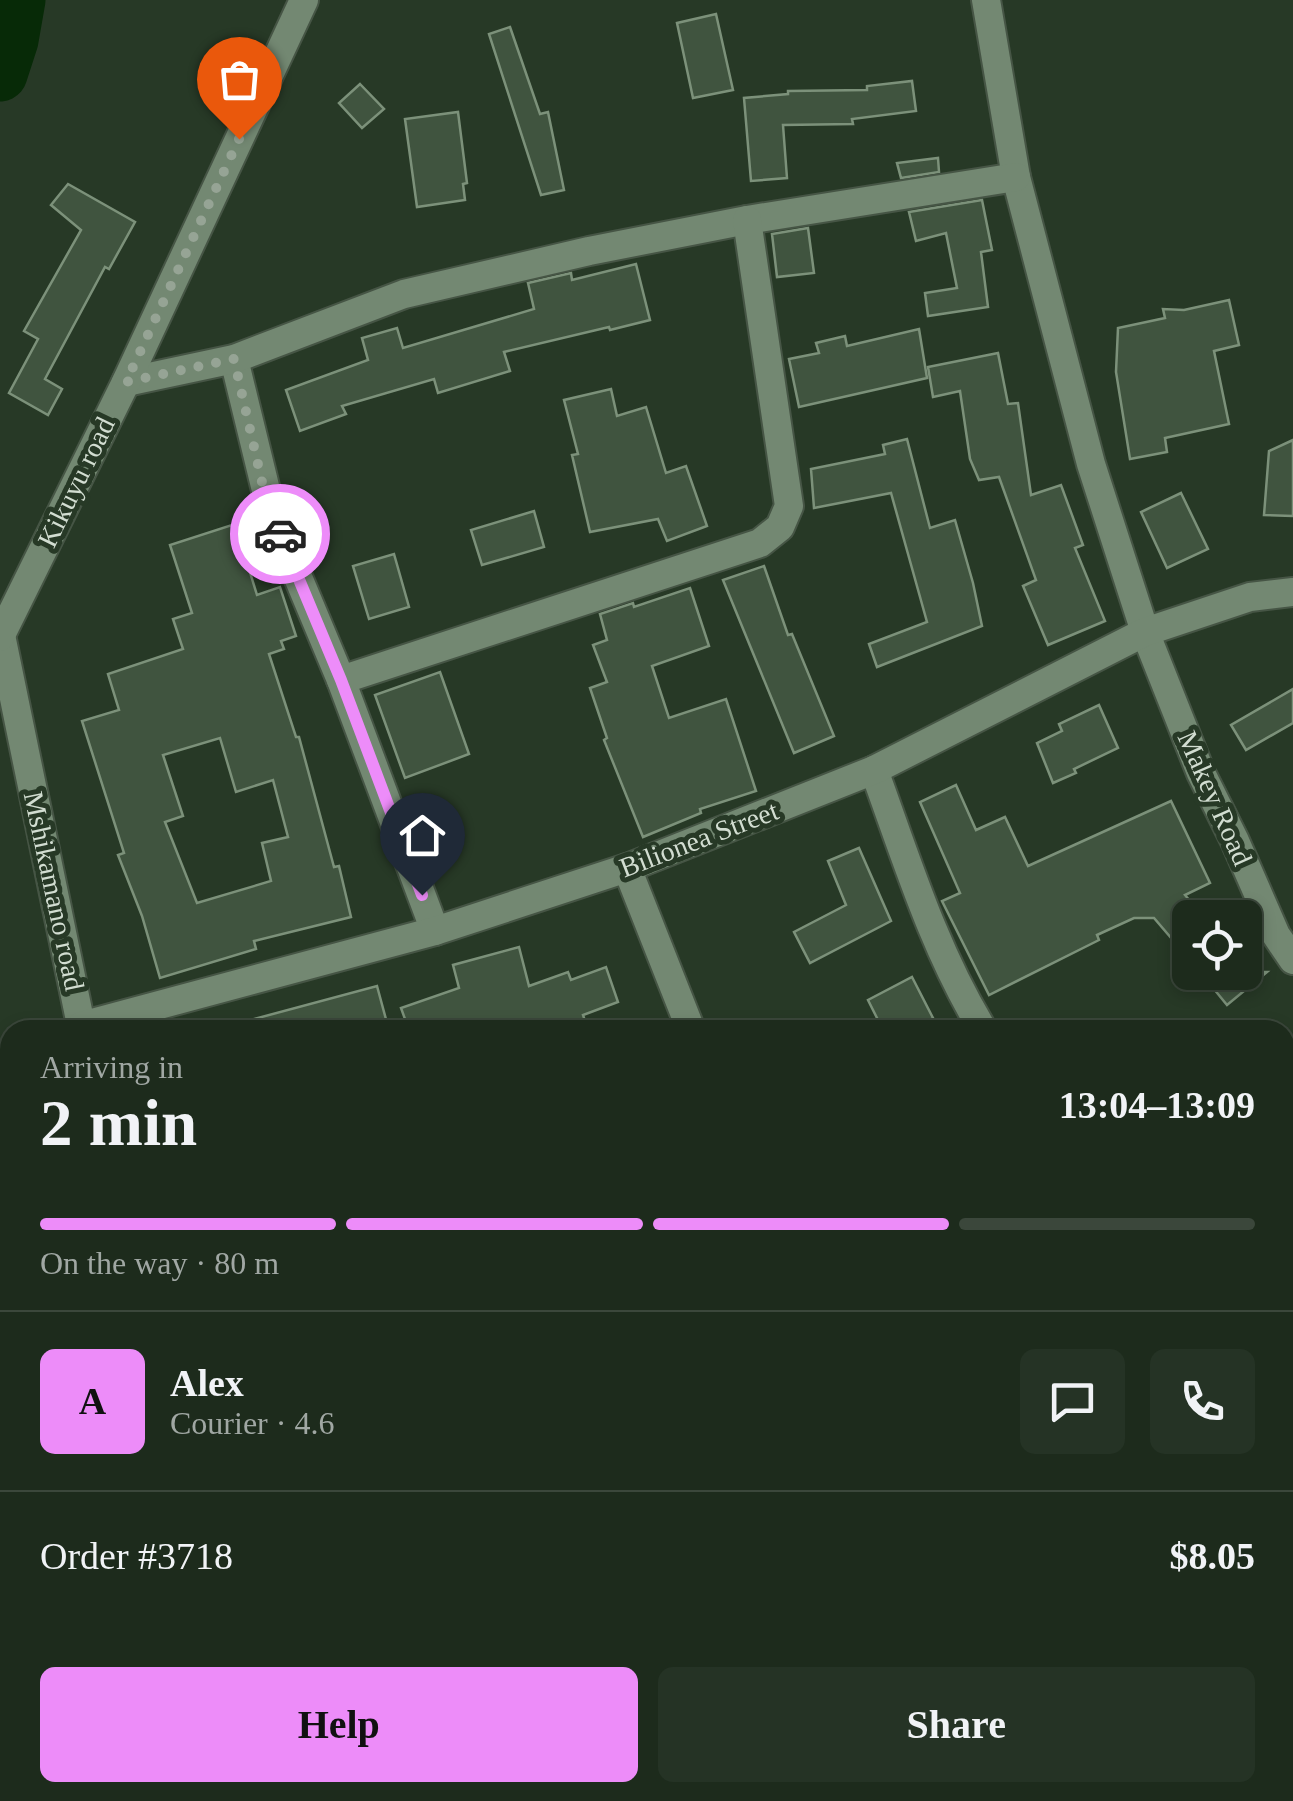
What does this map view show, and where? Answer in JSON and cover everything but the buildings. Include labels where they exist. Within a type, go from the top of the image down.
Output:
[{"type":"street","name":"Kikuyu road","points":[[1,636],[126,382],[304,0]]},
{"type":"street","name":"Makey Road","points":[[986,0],[1016,176],[1091,464],[1145,632],[1200,773],[1276,935],[1293,960]]},
{"type":"street","points":[[126,382],[234,359],[404,294],[589,251],[746,220],[1016,176]]},
{"type":"street","points":[[341,680],[760,543],[780,527],[788,506],[746,220]]},
{"type":"street","points":[[234,359],[272,515],[341,680],[435,931]]},
{"type":"street","name":"Bilionea Street","points":[[111,1020],[435,931],[627,868],[874,770],[1145,632],[1250,598],[1293,592]]},
{"type":"street","name":"Mshikamano road","points":[[1,636],[80,1020]]},
{"type":"street","points":[[874,770],[940,949],[977,1020]]},
{"type":"street","points":[[627,868],[687,1020]]},
{"type":"waterway","points":[[0,74],[18,0]]},
{"type":"way so far","points":[[239,139],[126,382],[234,359],[262,482],[280,534]]},
{"type":"route","points":[[280,534],[341,680],[422,895]]}]
